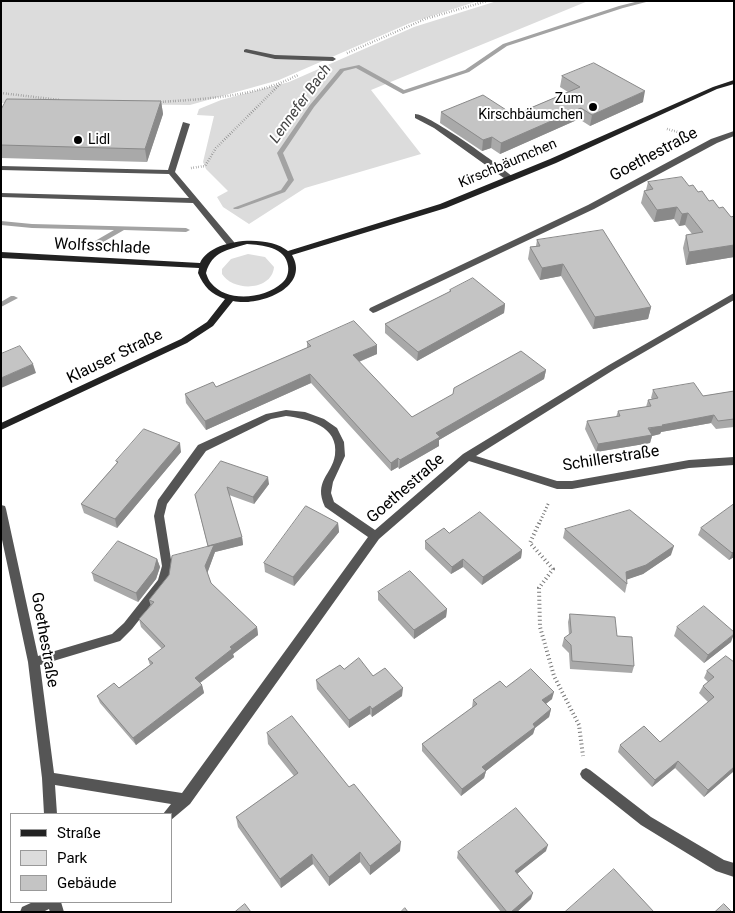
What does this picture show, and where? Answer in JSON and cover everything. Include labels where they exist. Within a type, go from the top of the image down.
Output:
[{"type":"main road","name":"Kirschbäumchen","points":[[287,254],[443,206],[511,179],[715,88],[734,82]]},
{"type":"main road","points":[[262,242],[276,247],[287,254],[294,270],[291,279],[284,287],[260,298],[230,298],[216,294],[206,286],[201,277],[202,266],[212,253],[231,244],[262,242]]},
{"type":"main road","name":"Wolfsschlade","points":[[1,255],[202,266]]},
{"type":"main road","name":"Klauser Straße","points":[[1,427],[184,341],[210,324],[230,298]]},
{"type":"street","points":[[246,51],[275,56],[333,59]]},
{"type":"street","points":[[418,116],[437,126],[511,179]]},
{"type":"street","points":[[171,172],[186,124]]},
{"type":"street","name":"Goethestraße","points":[[373,310],[591,207],[714,141],[734,134]]},
{"type":"street","points":[[1,168],[171,172],[231,244]]},
{"type":"street","points":[[1,195],[196,201]]},
{"type":"street","name":"Goethestraße","points":[[171,813],[185,800],[375,536],[468,457],[644,347],[734,296]]},
{"type":"street","points":[[34,662],[116,638],[128,626],[163,582],[167,566],[158,516],[162,503],[202,448],[269,416],[286,413],[305,414],[321,421],[334,431],[339,442],[340,456],[328,482],[326,493],[329,504],[375,536]]},
{"type":"street","name":"Schillerstraße","points":[[468,457],[557,485],[572,485],[689,464],[734,461]]},
{"type":"street","name":"Goethestraße","points":[[1,508],[34,662],[48,778],[50,813]]},
{"type":"street","points":[[586,774],[646,822],[721,866],[734,870]]},
{"type":"street","points":[[48,778],[185,800]]},
{"type":"street","points":[[27,912],[46,903]]},
{"type":"path","points":[[151,102],[215,99],[280,84],[425,19],[487,1]]},
{"type":"path","points":[[171,172],[205,166],[216,148],[280,84]]},
{"type":"path","points":[[1,93],[62,100]]},
{"type":"path","points":[[629,126],[652,132],[667,129],[699,139],[714,141]]},
{"type":"path","points":[[557,485],[530,544],[553,568],[539,588],[540,628],[554,676],[579,724],[586,774]]},
{"type":"green space","points":[[1,1],[478,1],[410,23],[279,80],[190,105],[1,103]]},
{"type":"green space","points":[[497,1],[588,1],[371,90],[421,154],[305,188],[249,224],[223,207],[217,197],[228,191],[206,169],[203,162],[214,116],[197,115],[199,109],[221,100],[289,82],[414,27]]},
{"type":"green space","points":[[248,254],[265,257],[274,267],[272,275],[260,285],[251,286],[234,284],[227,280],[222,274],[222,269],[231,259]]},
{"type":"building","points":[[594,63],[645,91],[592,115],[581,108],[501,143],[492,137],[483,140],[441,112],[483,95],[514,115],[580,87],[562,76]]},
{"type":"building","name":"Lidl","points":[[7,99],[161,101],[145,149],[1,145],[1,110]]},
{"type":"building","points":[[682,177],[689,186],[693,185],[698,192],[702,191],[709,201],[713,200],[719,208],[723,207],[731,217],[734,216],[734,245],[689,252],[686,235],[703,232],[688,213],[682,214],[677,207],[657,210],[644,191],[653,189],[648,182]]},
{"type":"building","points":[[603,230],[651,307],[595,317],[563,264],[542,268],[530,247],[540,246],[537,240]]},
{"type":"building","points":[[473,278],[505,304],[418,352],[385,324],[451,291]]},
{"type":"building","points":[[354,321],[377,345],[353,355],[412,417],[453,394],[454,388],[521,351],[546,370],[436,433],[440,437],[400,460],[398,458],[391,463],[310,374],[205,421],[185,394],[213,382],[216,387],[311,346],[307,342]]},
{"type":"building","points":[[20,346],[33,364],[1,378],[1,354]]},
{"type":"building","points":[[694,383],[703,396],[734,391],[734,419],[718,421],[714,415],[648,428],[652,435],[598,444],[587,421],[620,416],[618,411],[651,406],[648,400],[658,398],[653,390]]},
{"type":"building","points":[[144,429],[180,443],[115,519],[81,504],[118,462],[116,461]]},
{"type":"building","points":[[221,461],[268,477],[253,497],[227,487],[242,537],[208,546],[195,495]]},
{"type":"building","points":[[734,504],[734,551],[732,553],[701,528]]},
{"type":"building","points":[[306,506],[338,523],[293,577],[264,563]]},
{"type":"building","points":[[630,510],[674,546],[646,565],[626,572],[627,584],[565,529]]},
{"type":"building","points":[[480,512],[522,550],[483,577],[463,559],[452,567],[425,541],[444,528],[449,533]]},
{"type":"building","points":[[118,541],[157,559],[154,570],[136,593],[92,573]]},
{"type":"building","points":[[214,545],[205,566],[211,583],[257,627],[230,647],[232,649],[195,678],[202,685],[133,738],[97,696],[114,683],[119,688],[153,663],[148,659],[165,646],[139,619],[154,602],[149,600],[169,575],[172,556]]},
{"type":"building","points":[[410,571],[447,609],[414,630],[378,592]]},
{"type":"building","points":[[704,606],[734,632],[708,655],[677,627]]},
{"type":"building","points":[[570,614],[615,617],[617,636],[632,637],[634,666],[572,661],[571,645],[564,638],[571,633]]},
{"type":"building","points":[[726,656],[734,662],[734,767],[708,790],[678,761],[655,780],[620,745],[644,726],[660,742],[714,697],[703,686],[714,677],[707,671]]},
{"type":"building","points":[[359,658],[373,676],[385,668],[403,688],[372,709],[370,706],[349,720],[316,680],[340,665],[344,669]]},
{"type":"building","points":[[531,669],[554,692],[542,700],[551,709],[533,724],[535,727],[482,767],[486,771],[462,789],[422,744],[477,704],[473,700],[500,681],[506,687]]},
{"type":"building","points":[[292,716],[349,787],[354,784],[401,842],[370,866],[360,852],[329,877],[312,854],[280,879],[236,817],[298,773],[267,733]]},
{"type":"building","points":[[516,808],[548,845],[515,871],[533,893],[511,912],[507,912],[458,852]]},
{"type":"building","points":[[614,869],[654,912],[565,912]]},
{"type":"building","points":[[245,904],[251,912],[235,912]]},
{"type":"building","points":[[724,904],[732,912],[715,912]]},
{"type":"waterway","name":"Lennefer Bach","points":[[236,208],[283,191],[291,180],[280,153],[312,106],[342,70],[357,66],[403,92],[467,71],[505,45],[621,7],[647,1]]},
{"type":"waterway","name":"Lennefer Bach","points":[[1,223],[32,226],[186,230]]},
{"type":"waterway","points":[[98,243],[121,229]]},
{"type":"waterway","points":[[1,305],[14,298]]},
{"type":"place","name":"Zum Kirschbäumchen","points":[[593,107]]},
{"type":"place","name":"Lidl","points":[[78,140]]}]
